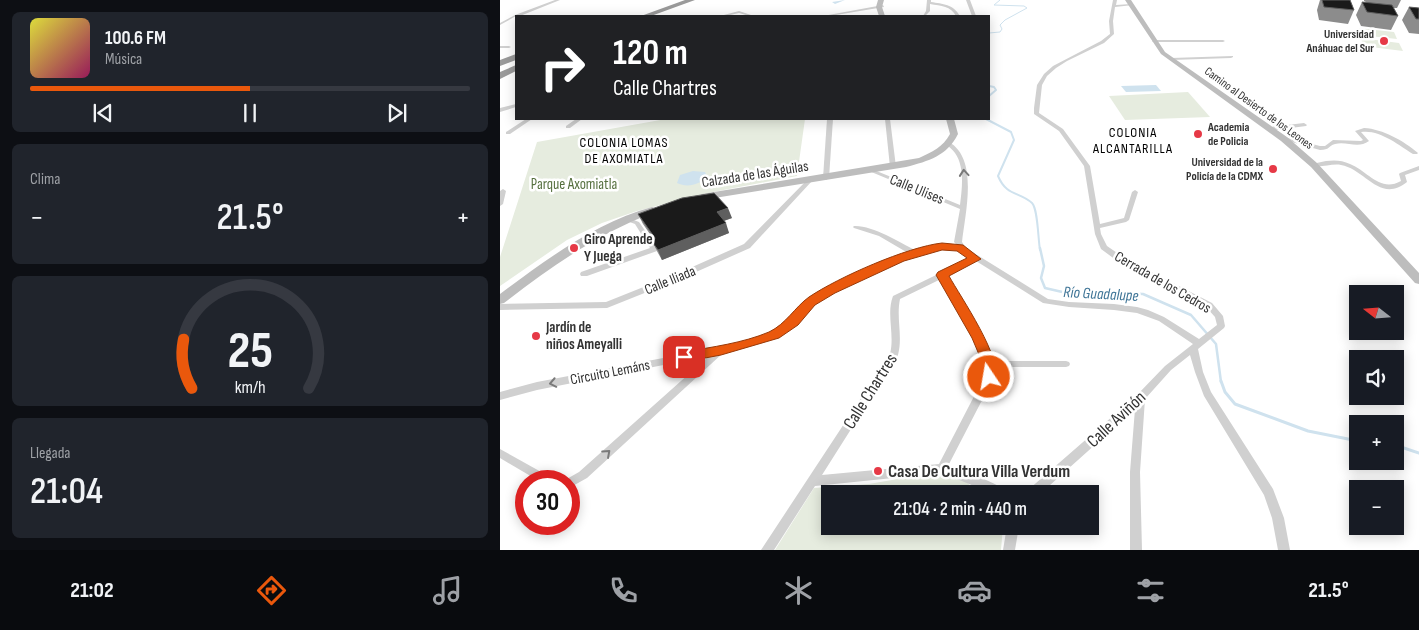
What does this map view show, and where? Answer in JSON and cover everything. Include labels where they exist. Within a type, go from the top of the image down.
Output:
[{"type":"highway","points":[[640,15],[684,0]]},
{"type":"highway","points":[[648,15],[692,0]]},
{"type":"highway","points":[[500,63],[515,57]]},
{"type":"highway","points":[[500,76],[515,68]]},
{"type":"main road","name":"Camino al Desierto de los Leones","points":[[1130,3],[1154,41],[1174,62],[1284,139],[1314,165],[1419,280]]},
{"type":"main road","points":[[948,144],[954,134],[950,120]]},
{"type":"main road","name":"Calzada de las Águilas","points":[[692,199],[893,167],[922,160],[948,144]]},
{"type":"main road","points":[[500,300],[532,275],[605,228],[665,206]]},
{"type":"street","points":[[522,15],[558,0]]},
{"type":"street","points":[[968,0],[974,15]]},
{"type":"street","name":"Cerrada de los Cedros","points":[[1114,0],[1111,21],[1112,34],[1096,47],[1058,63],[1044,76],[1037,91],[1038,114],[1061,130],[1087,166],[1097,227],[1104,247],[1115,256],[1209,305],[1221,320],[1219,329],[1197,344]]},
{"type":"street","points":[[926,15],[929,1],[951,7],[958,15]]},
{"type":"street","points":[[829,15],[882,3]]},
{"type":"street","points":[[1114,6],[1130,3]]},
{"type":"street","points":[[725,15],[732,13],[747,15],[756,12]]},
{"type":"street","points":[[500,24],[515,18]]},
{"type":"street","points":[[1154,41],[1223,41]]},
{"type":"street","points":[[500,47],[509,47]]},
{"type":"street","points":[[1174,62],[1231,59]]},
{"type":"street","points":[[500,110],[515,105]]},
{"type":"street","points":[[508,133],[528,120]]},
{"type":"street","points":[[568,127],[578,120]]},
{"type":"street","points":[[826,178],[830,120]]},
{"type":"street","points":[[886,120],[893,167]]},
{"type":"street","points":[[1269,129],[1304,125]]},
{"type":"street","points":[[1284,139],[1326,148],[1333,142],[1362,143],[1366,141],[1358,131],[1365,129],[1382,134],[1415,153]]},
{"type":"street","points":[[948,144],[956,148],[964,167],[965,175],[958,242],[960,248],[1046,301],[1061,304],[1138,310],[1166,321],[1197,344],[1198,372],[1207,393],[1269,493],[1278,518],[1284,550]]},
{"type":"street","points":[[1314,165],[1329,162],[1346,164],[1374,182],[1392,187],[1404,182],[1402,174],[1419,168]]},
{"type":"street","name":"Calle Ulises","points":[[872,171],[962,208]]},
{"type":"street","name":"Calle Iliada","points":[[500,307],[607,305],[684,274],[747,246],[810,180]]},
{"type":"street","points":[[500,204],[503,191]]},
{"type":"street","points":[[1097,227],[1127,219],[1135,192]]},
{"type":"street","points":[[584,274],[654,249],[637,223],[626,219]]},
{"type":"street","points":[[856,227],[881,235],[914,253]]},
{"type":"street","name":"Circuito Lemáns","points":[[500,396],[546,384],[721,350],[774,335],[793,321],[818,297],[872,270],[914,253],[938,246],[960,248]]},
{"type":"street","name":"Calle Chartres","points":[[767,550],[894,355],[897,347],[894,305],[896,298],[975,259]]},
{"type":"street","points":[[942,275],[978,338],[989,364],[989,377],[984,391],[942,468]]},
{"type":"street","name":"Calle Aviñón","points":[[1042,485],[1140,398],[1168,368],[1197,344]]},
{"type":"street","name":"Circuito Lemáns","points":[[580,476],[721,350]]},
{"type":"street","points":[[989,364],[1066,364]]},
{"type":"street","points":[[1136,550],[1135,472],[1140,398]]},
{"type":"street","points":[[500,453],[529,470]]},
{"type":"street","points":[[812,481],[942,468],[986,485]]},
{"type":"street","points":[[1010,550],[1012,535]]},
{"type":"green space","points":[[1358,28],[1394,32],[1397,39],[1360,35]]},
{"type":"green space","points":[[1361,38],[1399,43],[1403,51],[1363,46]]},
{"type":"green space","points":[[1188,92],[1210,117],[1125,120],[1109,96]]},
{"type":"green space","name":"Parque Axomiatla","points":[[660,120],[805,120],[797,176],[713,192],[637,211],[602,223],[567,240],[500,286],[500,257],[537,142]]},
{"type":"green space","points":[[932,473],[961,476],[970,485],[855,485]]},
{"type":"green space","points":[[821,487],[821,535],[1002,535],[1001,550],[775,550],[814,488]]},
{"type":"water","points":[[1156,85],[1161,91],[1126,92],[1121,86]]},
{"type":"water","points":[[693,171],[705,172],[707,176],[701,182],[693,185],[677,183],[680,175]]},
{"type":"building","points":[[1322,0],[1350,0],[1354,10],[1324,7]]},
{"type":"building","points":[[1362,2],[1392,5],[1398,16],[1367,12]]},
{"type":"building","points":[[1409,7],[1419,8],[1419,19],[1416,19]]},
{"type":"building","points":[[714,193],[728,208],[717,212],[726,223],[658,250],[653,243],[655,238],[638,214],[682,198]]},
{"type":"waterway","points":[[835,2],[842,0]]},
{"type":"waterway","name":"Río Guadalupe","points":[[990,33],[1000,32],[1002,29],[1000,25],[1005,20],[1027,8],[1024,6],[994,5],[1000,0]]},
{"type":"waterway","name":"Río Guadalupe","points":[[990,86],[996,90],[990,95]]},
{"type":"waterway","name":"Río Guadalupe","points":[[988,120],[1011,132],[1014,140],[998,176],[1009,191],[1027,199],[1034,206],[1040,250]]},
{"type":"waterway","name":"Río Guadalupe","points":[[1040,248],[1044,266],[1041,278],[1045,288],[1071,294],[1097,292],[1143,294],[1191,315],[1216,344],[1221,382]]},
{"type":"waterway","name":"Río Guadalupe","points":[[1221,381],[1225,392],[1235,404],[1308,431],[1349,439]]},
{"type":"waterway","name":"Río Guadalupe","points":[[1404,448],[1419,453]]},
{"type":"place","name":"Universidad Anáhuac del Sur","points":[[1384,41]]},
{"type":"place","name":"Academia de Policia","points":[[1198,134]]},
{"type":"place","name":"Universidad de la Policía de la CDMX","points":[[1273,169]]},
{"type":"place","name":"Giro Aprende Y Juega","points":[[574,248]]},
{"type":"place","name":"Jardín de niños Ameyalli","points":[[536,336]]},
{"type":"place","name":"Casa De Cultura Villa Verdum","points":[[878,471]]},
{"type":"district","name":"COLONIA ALCANTARILLA","points":[[1133,140]]},
{"type":"district","name":"COLONIA LOMAS DE AXOMIATLA","points":[[624,150]]},
{"type":"route","points":[[684,357],[721,350],[774,335],[793,321],[811,302],[830,290],[900,258],[942,246],[960,248],[975,259],[942,275],[978,338],[989,364],[989,377]]}]
